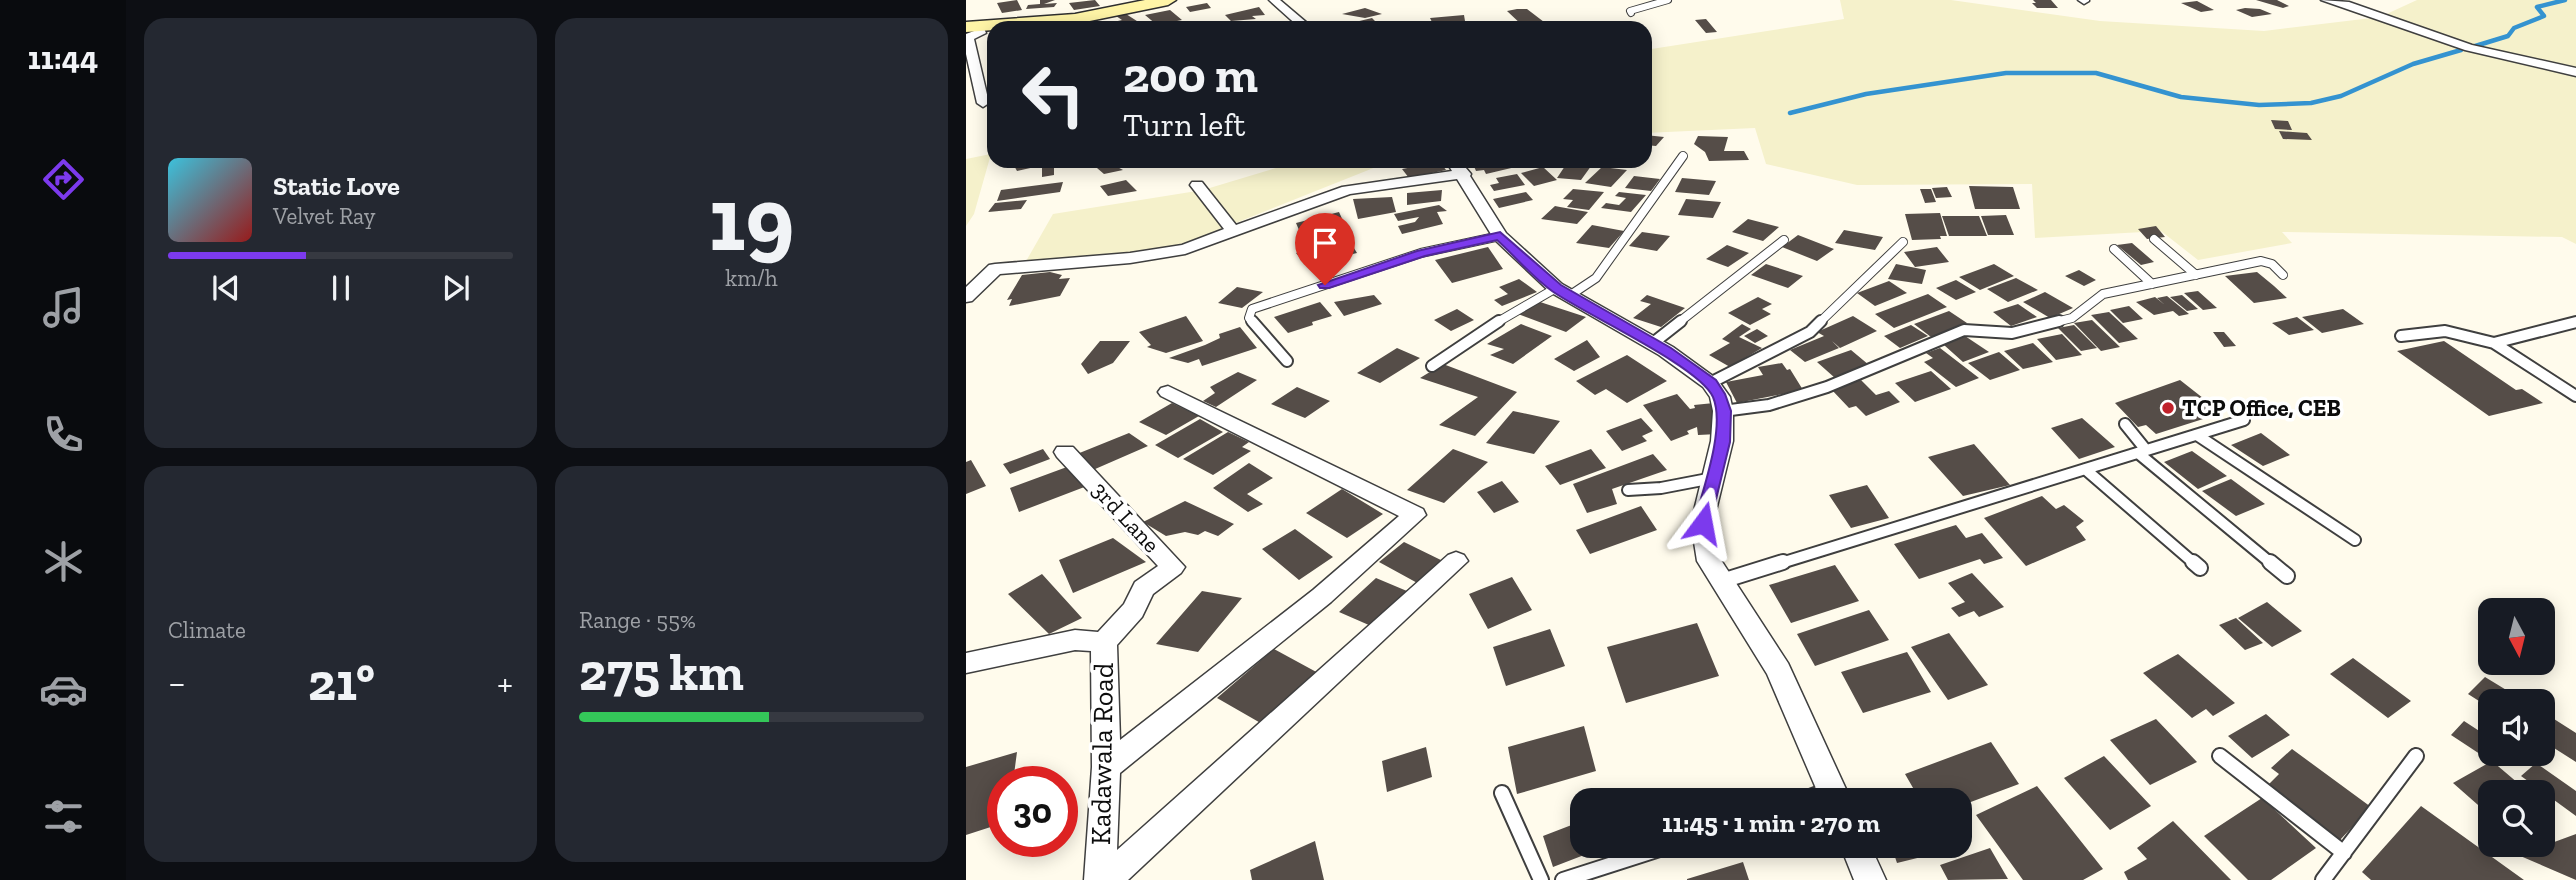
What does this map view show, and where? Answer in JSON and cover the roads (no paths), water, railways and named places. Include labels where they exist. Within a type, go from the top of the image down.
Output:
[{"type":"street","points":[[1088,21],[1168,0]]},
{"type":"street","points":[[1274,0],[1299,21]]},
{"type":"street","points":[[2326,0],[2345,4],[2469,48],[2576,72]]},
{"type":"street","points":[[972,27],[980,33],[968,37],[983,103]]},
{"type":"street","points":[[966,297],[995,269],[1130,258],[1185,248],[1347,190],[1459,168],[1500,236],[1563,292],[1653,344],[1710,383],[1720,397],[1723,411],[1722,442],[1703,523],[1709,561],[1779,670],[1831,788]]},
{"type":"street","points":[[1197,185],[1233,231]]},
{"type":"street","points":[[1106,767],[1322,596],[1415,515],[1168,393]]},
{"type":"street","name":"3rd Lane","points":[[1065,452],[1173,566],[1144,588],[1133,610],[1104,642]]},
{"type":"street","points":[[1106,880],[1456,561]]},
{"type":"street","name":"Kadawala Road","points":[[966,663],[1075,640],[1104,642],[1106,767],[1100,880]]},
{"type":"street","points":[[1861,858],[1870,880]]},
{"type":"lane","points":[[1631,13],[1630,11],[1668,0]]},
{"type":"lane","points":[[1432,366],[1508,315],[1596,278],[1683,156]]},
{"type":"lane","points":[[1287,361],[1249,318],[1252,309],[1421,253],[1500,236]]},
{"type":"lane","points":[[2154,239],[2196,275]]},
{"type":"lane","points":[[1653,344],[1784,240]]},
{"type":"lane","points":[[1710,383],[1810,332],[1903,243]]},
{"type":"lane","points":[[2114,249],[2152,284]]},
{"type":"lane","points":[[1723,411],[1769,405],[1827,387],[1964,330],[2012,332],[2072,318],[2103,293],[2262,261],[2272,264],[2283,275]]},
{"type":"lane","points":[[2494,343],[2576,322]]},
{"type":"lane","points":[[2401,335],[2445,331],[2494,343],[2576,396]]},
{"type":"lane","points":[[1722,581],[2245,420]]},
{"type":"lane","points":[[2125,424],[2142,452],[2287,576]]},
{"type":"lane","points":[[2197,435],[2356,540]]},
{"type":"lane","points":[[2085,469],[2200,568]]},
{"type":"lane","points":[[1628,490],[1661,488],[1713,478]]},
{"type":"lane","points":[[2220,755],[2344,853]]},
{"type":"lane","points":[[2323,880],[2416,756]]},
{"type":"lane","points":[[1502,793],[1541,880]]},
{"type":"lane","points":[[1563,880],[1632,858]]},
{"type":"waterway","points":[[2472,47],[2508,36],[2514,28],[2544,16],[2537,7],[2565,0]]},
{"type":"waterway","points":[[1790,113],[1866,94],[2006,73],[2096,73],[2181,97],[2259,105],[2311,103],[2341,96],[2413,64],[2461,50]]},
{"type":"place","name":"TCP Office, CEB","points":[[2168,408]]}]
